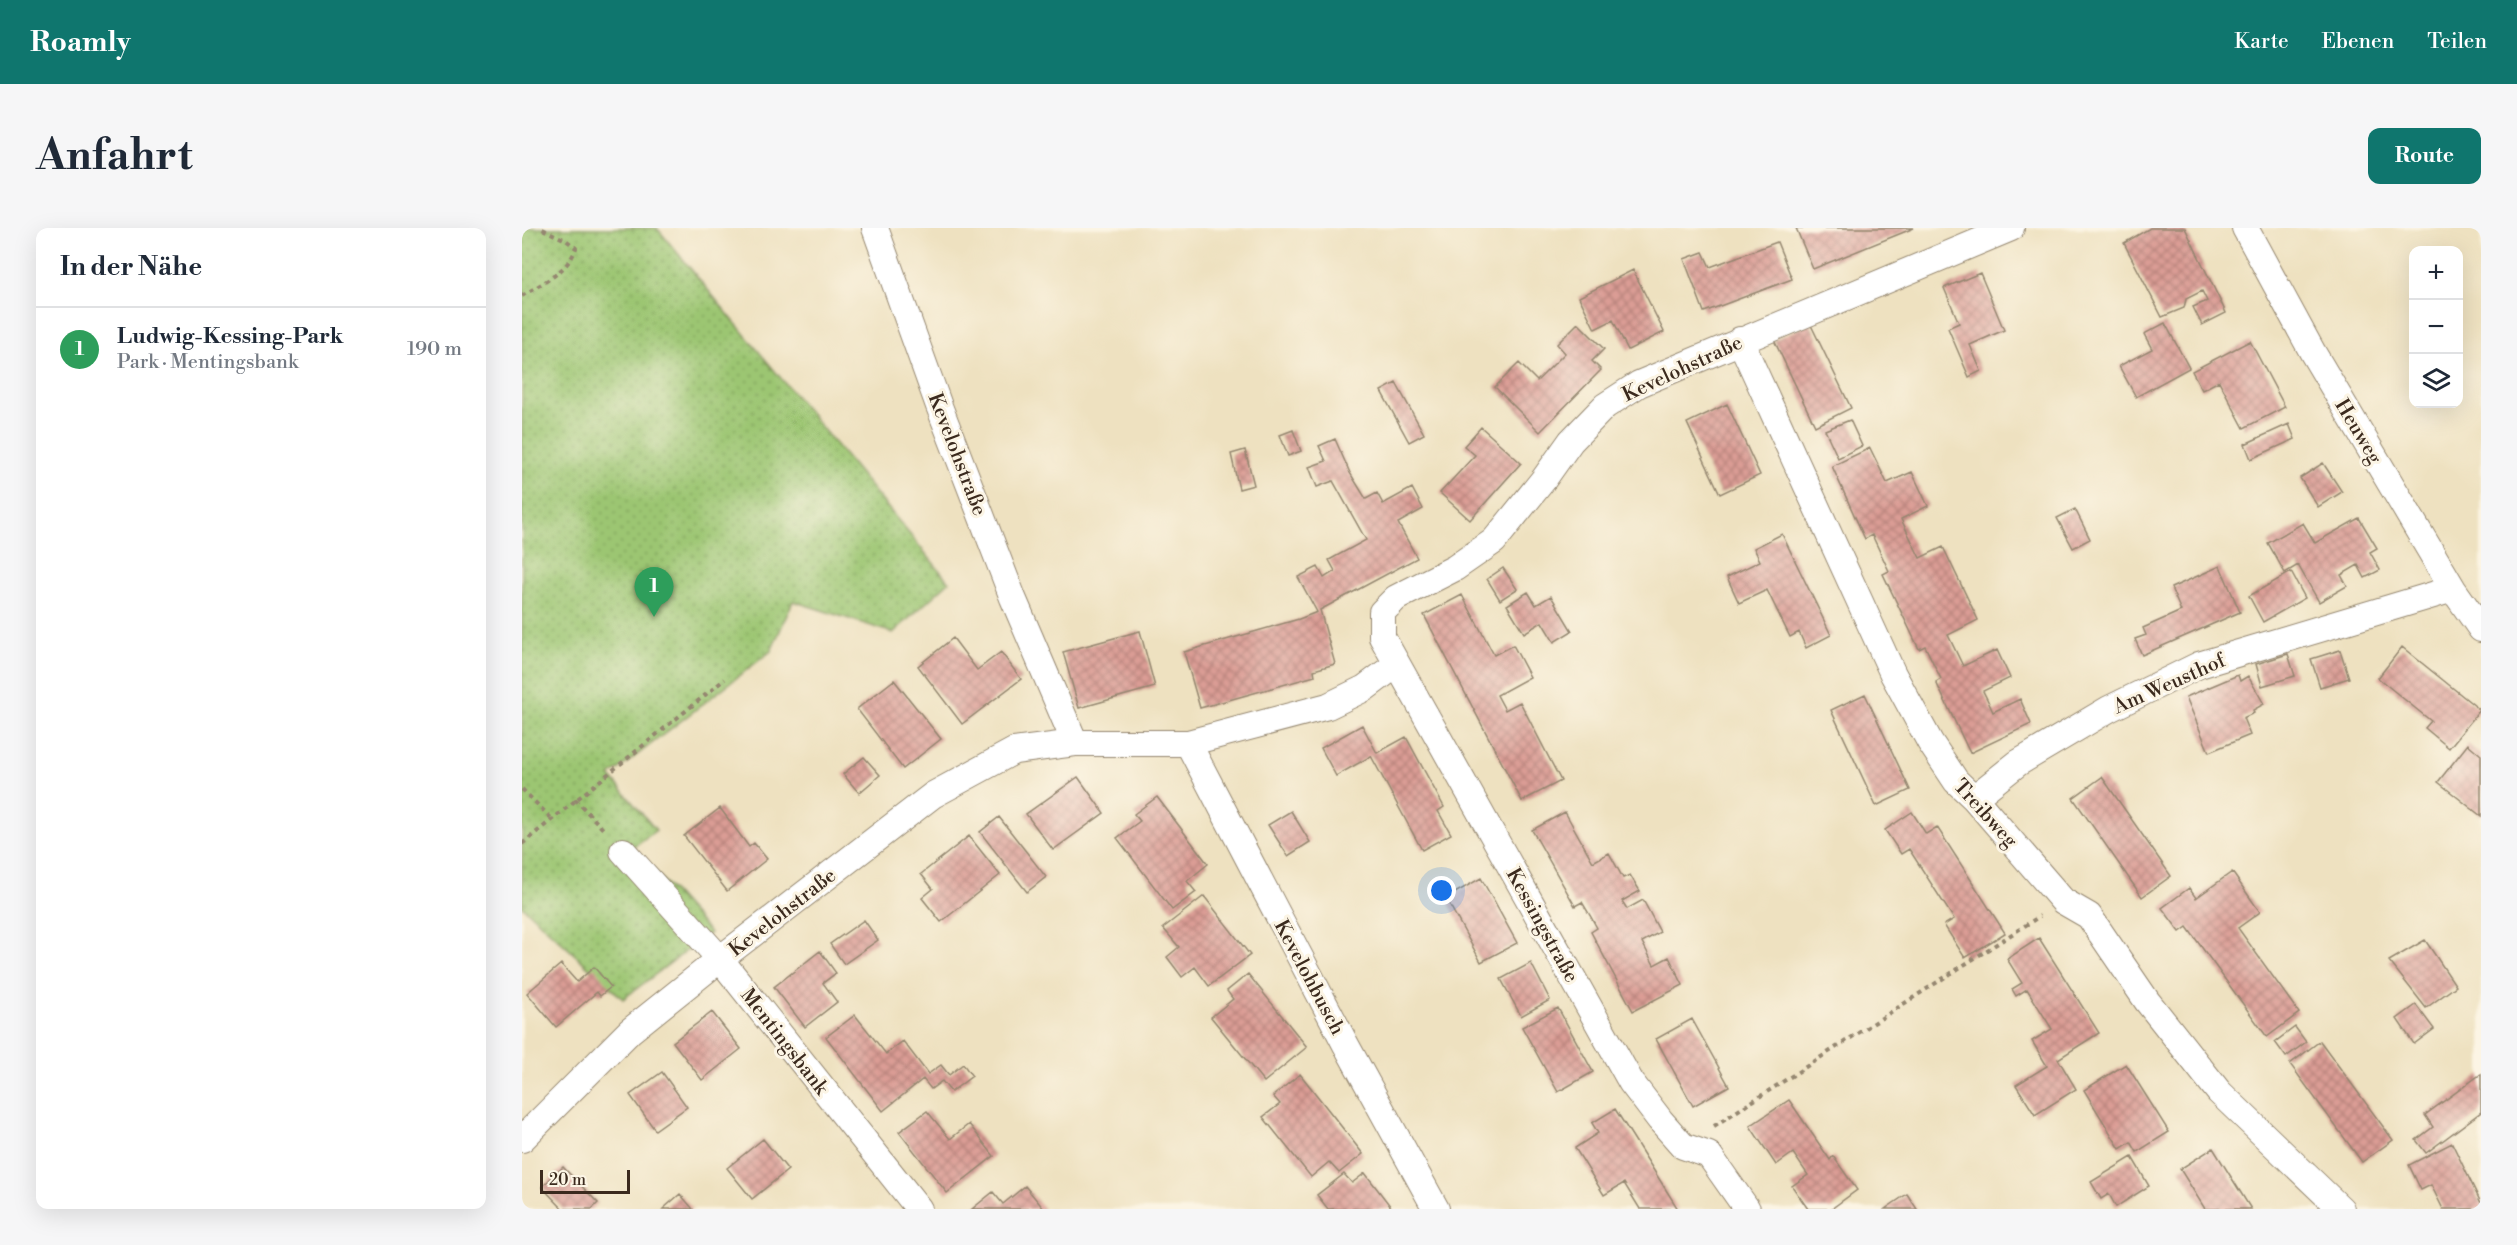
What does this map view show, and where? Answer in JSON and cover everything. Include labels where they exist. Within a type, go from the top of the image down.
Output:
[{"type":"street","name":"Kevelohstraße","points":[[875,228],[939,406],[1008,587],[1075,743]]},
{"type":"street","name":"Kevelohstraße","points":[[1382,612],[1396,598],[1455,568],[1494,541],[1545,479],[1571,441],[1605,406],[1639,384],[2011,228]]},
{"type":"street","name":"Heuweg","points":[[2245,228],[2313,353],[2452,588],[2481,629]]},
{"type":"street","name":"Treibweg","points":[[1740,340],[1893,674],[1929,742],[1956,781],[1974,798],[2063,901],[2089,916],[2147,1001],[2219,1092],[2341,1209]]},
{"type":"street","name":"Am Weusthof","points":[[1974,798],[2018,763],[2109,709],[2199,665],[2452,588]]},
{"type":"street","name":"Kessingstraße","points":[[1382,612],[1382,637],[1631,1082],[1683,1146],[1709,1155],[1747,1209]]},
{"type":"street","name":"Kevelohstraße","points":[[522,1139],[630,1031],[720,959],[933,795],[1014,751],[1075,743],[1188,743],[1328,706],[1365,688],[1397,664]]},
{"type":"street","name":"Kevelohbusch","points":[[1188,743],[1436,1209]]},
{"type":"street","name":"Mentingsbank","points":[[623,851],[720,959],[919,1209]]},
{"type":"path","points":[[522,296],[565,267],[572,259],[576,248],[567,240],[540,228]]},
{"type":"path","points":[[522,844],[725,679]]},
{"type":"path","points":[[522,789],[552,819]]},
{"type":"path","points":[[575,799],[623,851]]},
{"type":"path","points":[[1683,1146],[2063,901]]},
{"type":"green space","points":[[522,228],[657,228],[949,582],[893,633],[793,601],[771,651],[610,776],[656,830],[633,847],[710,933],[623,999],[522,906]]},
{"type":"building","points":[[1796,228],[1914,228],[1813,269]]},
{"type":"building","points":[[2150,228],[2185,228],[2226,313],[2202,325],[2193,307],[2207,301],[2202,291],[2186,299],[2184,308],[2162,317],[2124,243]]},
{"type":"building","points":[[1777,242],[1792,279],[1704,312],[1684,259],[1703,252],[1710,267]]},
{"type":"building","points":[[1633,270],[1664,332],[1628,350],[1613,320],[1595,329],[1579,297]]},
{"type":"building","points":[[1980,273],[2004,330],[1970,345],[1981,371],[1969,377],[1948,328],[1959,323],[1944,288]]},
{"type":"building","points":[[1578,323],[1604,349],[1592,361],[1601,370],[1540,432],[1495,387],[1519,363],[1537,381],[1565,353],[1557,344]]},
{"type":"building","points":[[1810,323],[1851,408],[1815,426],[1774,340]]},
{"type":"building","points":[[2165,323],[2189,368],[2136,397],[2119,366],[2152,349],[2144,334]]},
{"type":"building","points":[[2250,341],[2285,407],[2244,428],[2219,381],[2202,390],[2192,371]]},
{"type":"building","points":[[1396,383],[1424,434],[1409,442],[1381,391]]},
{"type":"building","points":[[1727,404],[1760,475],[1720,494],[1687,423]]},
{"type":"building","points":[[1850,420],[1862,446],[1838,458],[1825,430]]},
{"type":"building","points":[[2289,424],[2295,439],[2251,459],[2245,444]]},
{"type":"building","points":[[1481,427],[1521,463],[1470,520],[1440,493],[1475,455],[1464,446]]},
{"type":"building","points":[[1293,430],[1301,451],[1288,456],[1280,435]]},
{"type":"building","points":[[1335,439],[1350,473],[1366,499],[1377,493],[1383,504],[1412,488],[1423,509],[1398,523],[1417,558],[1320,610],[1335,664],[1314,670],[1315,676],[1200,708],[1184,652],[1317,612],[1298,577],[1318,567],[1324,578],[1335,571],[1329,560],[1366,540],[1333,481],[1317,487],[1309,467],[1326,461],[1319,446]]},
{"type":"building","points":[[1870,448],[1887,483],[1912,472],[1928,506],[1901,519],[1920,558],[1943,547],[1978,620],[1948,635],[1963,666],[1997,650],[2010,678],[1983,691],[1993,712],[2020,699],[2031,724],[1970,753],[1936,682],[1941,679],[1925,646],[1919,649],[1883,574],[1889,571],[1872,535],[1865,539],[1832,466]]},
{"type":"building","points":[[1245,450],[1254,485],[1239,489],[1231,454]]},
{"type":"building","points":[[2323,463],[2342,492],[2318,507],[2300,478]]},
{"type":"building","points":[[2075,509],[2090,539],[2073,548],[2057,518]]},
{"type":"building","points":[[2359,518],[2377,548],[2370,552],[2380,570],[2365,578],[2358,565],[2341,575],[2347,586],[2319,602],[2298,565],[2285,573],[2268,543],[2303,523],[2315,543]]},
{"type":"building","points":[[1782,534],[1831,635],[1806,648],[1799,632],[1790,637],[1767,590],[1739,603],[1727,577],[1760,561],[1754,548]]},
{"type":"building","points":[[2220,566],[2240,612],[2142,655],[2135,639],[2146,635],[2143,628],[2181,611],[2171,588]]},
{"type":"building","points":[[1503,568],[1517,589],[1500,600],[1487,579]]},
{"type":"building","points":[[2291,572],[2305,598],[2263,622],[2249,596]]},
{"type":"building","points":[[1528,592],[1536,605],[1551,596],[1572,631],[1554,642],[1542,622],[1524,633],[1507,605]]},
{"type":"building","points":[[1462,595],[1494,655],[1513,645],[1530,677],[1497,695],[1505,710],[1520,702],[1561,781],[1522,801],[1424,615]]},
{"type":"building","points":[[1140,631],[1155,687],[1079,708],[1063,652]]},
{"type":"building","points":[[953,638],[977,670],[1001,652],[1021,679],[962,724],[918,666]]},
{"type":"building","points":[[2402,647],[2480,710],[2449,748],[2425,728],[2431,721],[2378,678]]},
{"type":"building","points":[[2340,650],[2349,678],[2320,687],[2311,659]]},
{"type":"building","points":[[2288,654],[2295,676],[2262,686],[2256,664]]},
{"type":"building","points":[[2238,675],[2240,681],[2248,676],[2264,704],[2253,710],[2254,713],[2243,718],[2250,735],[2209,752],[2186,697]]},
{"type":"building","points":[[894,680],[941,739],[903,769],[857,709]]},
{"type":"building","points":[[1865,694],[1910,790],[1876,806],[1831,710]]},
{"type":"building","points":[[1362,725],[1377,753],[1406,737],[1444,807],[1438,811],[1451,834],[1422,850],[1371,756],[1336,776],[1321,748]]},
{"type":"building","points":[[2468,744],[2481,755],[2481,816],[2438,782]]},
{"type":"building","points":[[864,757],[880,775],[859,793],[843,774]]},
{"type":"building","points":[[1078,777],[1104,813],[1053,850],[1026,814]]},
{"type":"building","points":[[2102,777],[2171,876],[2142,897],[2073,798]]},
{"type":"building","points":[[1157,797],[1208,864],[1187,881],[1196,892],[1172,910],[1117,838],[1140,821],[1134,814]]},
{"type":"building","points":[[720,808],[749,847],[754,843],[767,859],[727,891],[684,836]]},
{"type":"building","points":[[1291,811],[1310,842],[1288,856],[1268,825]]},
{"type":"building","points":[[1565,812],[1593,862],[1609,853],[1623,878],[1630,875],[1640,891],[1622,901],[1627,909],[1643,900],[1660,932],[1642,942],[1654,965],[1669,957],[1683,985],[1633,1011],[1591,932],[1597,928],[1591,917],[1582,902],[1575,906],[1532,830]]},
{"type":"building","points":[[1912,812],[1926,834],[1937,827],[2005,933],[1965,958],[1944,925],[1954,919],[1909,849],[1901,854],[1885,830]]},
{"type":"building","points":[[999,817],[1046,877],[1027,892],[980,832]]},
{"type":"building","points":[[969,836],[1000,875],[941,922],[922,898],[933,889],[921,874]]},
{"type":"building","points":[[2232,872],[2260,912],[2238,928],[2299,1013],[2267,1037],[2187,927],[2180,932],[2162,908],[2189,888],[2196,898]]},
{"type":"building","points":[[1481,878],[1517,943],[1481,962],[1446,898]]},
{"type":"building","points":[[1204,896],[1250,955],[1209,986],[1195,967],[1182,977],[1167,957],[1179,947],[1163,928]]},
{"type":"building","points":[[864,920],[878,940],[844,964],[830,944]]},
{"type":"building","points":[[2039,938],[2099,1033],[2058,1059],[2076,1089],[2035,1115],[2016,1085],[2047,1066],[2032,1041],[2052,1029],[2027,989],[2016,996],[2012,989],[2022,983],[2007,959]]},
{"type":"building","points":[[2425,940],[2456,986],[2426,1008],[2389,961]]},
{"type":"building","points":[[820,951],[836,973],[823,983],[837,1002],[805,1027],[774,987]]},
{"type":"building","points":[[1531,963],[1550,1000],[1521,1016],[1501,979]]},
{"type":"building","points":[[561,964],[577,982],[594,967],[611,987],[600,996],[597,992],[556,1027],[527,993]]},
{"type":"building","points":[[1248,974],[1307,1047],[1264,1082],[1211,1017],[1233,999],[1227,991]]},
{"type":"building","points":[[2416,1005],[2434,1029],[2414,1044],[2397,1019]]},
{"type":"building","points":[[1558,1008],[1593,1072],[1558,1092],[1522,1027]]},
{"type":"building","points":[[712,1012],[741,1049],[702,1080],[673,1042]]},
{"type":"building","points":[[855,1015],[886,1054],[903,1041],[928,1074],[941,1065],[949,1075],[963,1064],[972,1076],[951,1092],[942,1081],[931,1089],[923,1079],[883,1111],[826,1037]]},
{"type":"building","points":[[1692,1019],[1729,1086],[1693,1106],[1656,1039]]},
{"type":"building","points":[[2295,1027],[2306,1042],[2286,1057],[2275,1042]]},
{"type":"building","points":[[2320,1041],[2393,1140],[2362,1162],[2290,1064]]},
{"type":"building","points":[[2126,1064],[2169,1132],[2137,1152],[2131,1142],[2120,1149],[2084,1090]]},
{"type":"building","points":[[662,1072],[687,1107],[655,1130],[630,1095]]},
{"type":"building","points":[[1300,1074],[1363,1154],[1339,1173],[1329,1162],[1311,1177],[1263,1117],[1280,1104],[1273,1096]]},
{"type":"building","points":[[2481,1074],[2481,1112],[2426,1153],[2416,1140],[2433,1127],[2425,1115]]},
{"type":"building","points":[[1789,1100],[1830,1160],[1833,1156],[1857,1190],[1831,1209],[1808,1209],[1792,1186],[1808,1175],[1793,1153],[1776,1165],[1750,1126]]},
{"type":"building","points":[[1615,1109],[1678,1209],[1640,1209],[1624,1183],[1604,1195],[1575,1148],[1598,1133],[1592,1123]]},
{"type":"building","points":[[927,1111],[950,1139],[969,1124],[994,1156],[947,1193],[899,1132]]},
{"type":"building","points":[[763,1139],[788,1170],[752,1199],[727,1168]]},
{"type":"building","points":[[2452,1143],[2481,1203],[2481,1209],[2443,1209],[2431,1185],[2421,1190],[2409,1165]]},
{"type":"building","points":[[2213,1148],[2251,1209],[2205,1209],[2180,1169]]},
{"type":"building","points":[[2132,1157],[2149,1186],[2116,1207],[2109,1194],[2101,1199],[2091,1182]]},
{"type":"building","points":[[563,1167],[598,1203],[592,1209],[563,1209],[542,1187]]},
{"type":"building","points":[[1365,1173],[1391,1207],[1388,1209],[1328,1209],[1317,1195],[1344,1174],[1352,1183]]},
{"type":"building","points":[[1025,1186],[1044,1209],[972,1209],[993,1192],[1003,1204]]},
{"type":"building","points":[[680,1194],[693,1209],[663,1209]]},
{"type":"building","points":[[1907,1194],[1917,1209],[1885,1209]]},
{"type":"place","name":"Ludwig-Kessing-Park","points":[[654,617]]}]
